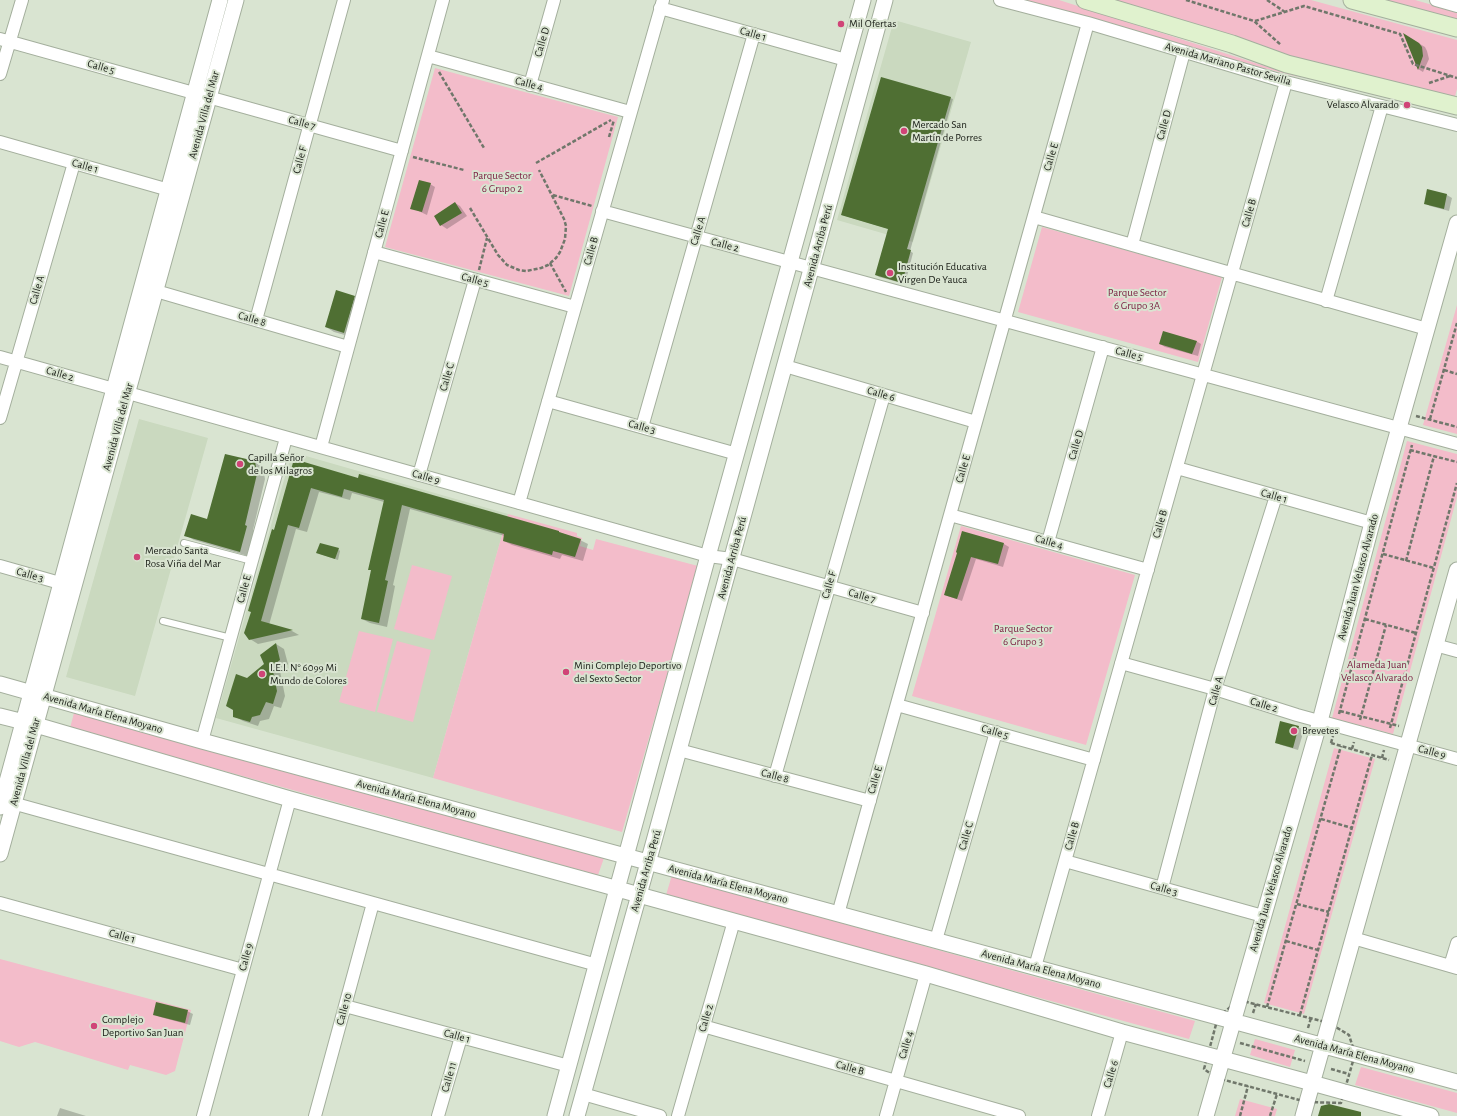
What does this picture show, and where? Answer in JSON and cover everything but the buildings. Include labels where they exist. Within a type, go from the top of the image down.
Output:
[{"type":"main road","name":"Avenida Mariano Pastor Sevilla","points":[[1085,0],[1232,44],[1287,64],[1457,106]]},
{"type":"main road","points":[[1352,0],[1457,28]]},
{"type":"street","points":[[0,74],[5,40],[22,0]]},
{"type":"street","name":"Avenida Villa del Mar","points":[[0,854],[4,803],[30,723],[60,583],[121,391],[156,291],[202,96],[220,0]]},
{"type":"street","name":"Avenida Villa del Mar","points":[[37,694],[121,391],[169,190],[236,0]]},
{"type":"street","name":"Calle F","points":[[256,320],[344,0]]},
{"type":"street","name":"Calle E","points":[[321,447],[443,0]]},
{"type":"street","name":"Calle D","points":[[530,84],[554,0]]},
{"type":"street","name":"Avenida Arriba Perú","points":[[577,1116],[649,862],[785,366],[801,265],[846,60],[863,0]]},
{"type":"street","name":"Avenida Arriba Perú","points":[[555,1116],[737,454],[801,265],[885,0]]},
{"type":"street","name":"Avenida Mariano Pastor Sevilla","points":[[1000,0],[1088,23],[1286,82],[1457,125]]},
{"type":"street","points":[[1436,0],[1457,6]]},
{"type":"street","name":"Calle 1","points":[[662,4],[754,34],[846,60]]},
{"type":"street","name":"Calle B","points":[[519,503],[662,4]]},
{"type":"street","name":"Calle E","points":[[838,914],[1088,23]]},
{"type":"street","name":"Calle A","points":[[642,427],[754,34]]},
{"type":"street","name":"Calle 5","points":[[5,40],[202,96]]},
{"type":"street","name":"Calle D","points":[[1132,245],[1184,52]]},
{"type":"street","name":"Calle 4","points":[[428,56],[630,112]]},
{"type":"street","name":"Calle B","points":[[1035,967],[1286,82]]},
{"type":"street","name":"Calle 7","points":[[202,96],[402,151]]},
{"type":"street","points":[[1326,300],[1382,106]]},
{"type":"street","name":"Calle 1","points":[[0,142],[169,190]]},
{"type":"street","name":"Calle A","points":[[0,418],[74,163]]},
{"type":"street","name":"Calle 2","points":[[603,210],[801,265]]},
{"type":"street","points":[[1034,217],[1427,329]]},
{"type":"street","name":"Avenida Juan Velasco Alvarado","points":[[1206,1116],[1315,739],[1372,523],[1457,223]]},
{"type":"street","name":"Calle 5","points":[[374,252],[477,277],[575,307]]},
{"type":"street","name":"Calle 5","points":[[801,265],[1457,444]]},
{"type":"street","name":"Calle C","points":[[419,475],[477,277]]},
{"type":"street","name":"Calle 8","points":[[156,291],[348,347]]},
{"type":"street","name":"Calle D","points":[[1048,542],[1103,347]]},
{"type":"street","name":"Calle 2","points":[[0,358],[121,391]]},
{"type":"street","name":"Calle 6","points":[[785,366],[976,422]]},
{"type":"street","name":"Calle 9","points":[[121,391],[708,556],[732,559]]},
{"type":"street","name":"Calle F","points":[[775,776],[884,395]]},
{"type":"street","name":"Calle 3","points":[[548,401],[737,454]]},
{"type":"street","name":"Calle E","points":[[202,741],[286,438]]},
{"type":"street","name":"Calle 1","points":[[1176,468],[1372,523]]},
{"type":"street","name":"Calle A","points":[[1162,888],[1215,690],[1276,496]]},
{"type":"street","name":"Calle 4","points":[[950,515],[1148,570]]},
{"type":"street","name":"Calle 7","points":[[732,559],[923,613]]},
{"type":"street","name":"Calle 3","points":[[0,566],[60,583]]},
{"type":"street","points":[[1305,1109],[1457,570]]},
{"type":"street","points":[[1436,645],[1457,651]]},
{"type":"street","name":"Calle 2","points":[[1121,663],[1215,690],[1322,714],[1336,726],[1407,745]]},
{"type":"street","name":"Avenida María Elena Moyano","points":[[0,684],[202,741],[1457,1082]]},
{"type":"street","name":"Calle 5","points":[[897,705],[1094,760]]},
{"type":"street","points":[[0,716],[30,723],[290,799],[926,974],[1122,1032],[1344,1092],[1408,1113],[1431,1116]]},
{"type":"street","name":"Calle C","points":[[936,940],[996,732]]},
{"type":"street","name":"Calle 9","points":[[1407,745],[1457,759]]},
{"type":"street","name":"Calle 8","points":[[679,750],[870,800]]},
{"type":"street","name":"Calle 9","points":[[204,1116],[290,799]]},
{"type":"street","points":[[4,803],[269,874],[597,965]]},
{"type":"street","name":"Calle 3","points":[[1065,861],[1264,916]]},
{"type":"street","name":"Calle 1","points":[[0,903],[243,970]]},
{"type":"street","name":"Calle 10","points":[[315,1116],[373,903]]},
{"type":"street","name":"Calle 2","points":[[678,1116],[734,921]]},
{"type":"street","points":[[1353,938],[1454,967],[1457,942]]},
{"type":"street","name":"Calle 4","points":[[886,1116],[926,974]]},
{"type":"street","name":"Calle 1","points":[[345,1006],[569,1066]]},
{"type":"street","name":"Calle B","points":[[703,1026],[1019,1116]]},
{"type":"street","name":"Calle 6","points":[[1098,1116],[1122,1032]]},
{"type":"street","name":"Calle 11","points":[[438,1116],[461,1037]]},
{"type":"street","points":[[583,1094],[660,1116]]},
{"type":"lane","points":[[184,542],[252,561]]},
{"type":"lane","points":[[163,621],[230,638]]},
{"type":"path","points":[[1186,0],[1254,21],[1304,6],[1400,34],[1413,64],[1457,78]]},
{"type":"path","points":[[1267,0],[1285,12]]},
{"type":"path","points":[[438,71],[445,73]]},
{"type":"path","points":[[436,78],[438,71]]},
{"type":"path","points":[[438,71],[484,148]]},
{"type":"path","points":[[607,116],[614,118]]},
{"type":"path","points":[[608,140],[614,118]]},
{"type":"path","points":[[536,163],[614,118]]},
{"type":"path","points":[[411,164],[415,150]]},
{"type":"path","points":[[413,157],[464,170]]},
{"type":"path","points":[[470,208],[502,260],[512,268],[526,271],[541,268],[556,258],[560,252],[566,233],[564,219],[540,170]]},
{"type":"path","points":[[552,195],[591,205],[603,210]]},
{"type":"path","points":[[589,212],[591,205]]},
{"type":"path","points":[[477,277],[487,237]]},
{"type":"path","points":[[550,263],[567,294]]},
{"type":"path","points":[[472,268],[477,277]]},
{"type":"path","points":[[477,277],[486,272]]},
{"type":"path","points":[[567,294],[569,286]]},
{"type":"path","points":[[560,292],[567,294]]},
{"type":"path","points":[[1430,419],[1457,323]]},
{"type":"path","points":[[1444,370],[1457,374]]},
{"type":"path","points":[[1404,412],[1457,427]]},
{"type":"path","points":[[1331,743],[1420,417]]},
{"type":"path","points":[[1394,446],[1457,462]]},
{"type":"path","points":[[1406,561],[1434,456]]},
{"type":"path","points":[[1382,758],[1457,483]]},
{"type":"path","points":[[1382,554],[1434,568]]},
{"type":"path","points":[[1365,619],[1416,633]]},
{"type":"path","points":[[1352,749],[1386,624]]},
{"type":"path","points":[[1322,714],[1340,711],[1412,730]]},
{"type":"path","points":[[1315,739],[1402,764]]},
{"type":"path","points":[[1267,1007],[1341,746]]},
{"type":"path","points":[[1300,1015],[1372,755]]},
{"type":"path","points":[[1320,819],[1352,828]]},
{"type":"path","points":[[1296,904],[1329,912]]},
{"type":"path","points":[[1286,941],[1318,950]]},
{"type":"path","points":[[1217,1078],[1277,1094],[1305,1109],[1341,1103],[1355,1054],[1349,1035],[1329,1023],[1239,1000]]},
{"type":"path","points":[[1213,1035],[1349,1074]]},
{"type":"path","points":[[1240,1116],[1248,1086]]},
{"type":"path","points":[[1270,1116],[1277,1094]]},
{"type":"shaded area","name":"Mercado San Martín de Porres","points":[[894,20],[971,42],[913,242],[837,220]]},
{"type":"shaded area","name":"Mercado Santa Rosa Viña del Mar","points":[[139,419],[208,438],[135,696],[66,677]]},
{"type":"shaded area","points":[[292,452],[508,514],[433,778],[216,718]]},
{"type":"green space","points":[[1022,0],[1059,0],[1302,78],[1226,58],[1116,25]]},
{"type":"green space","points":[[1109,0],[1311,0],[1457,40],[1457,89],[1454,100],[1290,59]]},
{"type":"green space","points":[[1372,0],[1415,0],[1457,12],[1457,23]]},
{"type":"green space","name":"Parque Sector 6 Grupo 2","points":[[435,68],[618,117],[569,296],[385,247]]},
{"type":"green space","name":"Parque Sector 6 Grupo 3A","points":[[1042,227],[1222,277],[1198,362],[1018,312]]},
{"type":"green space","points":[[1457,305],[1457,434],[1423,425]]},
{"type":"green space","name":"Alameda Juan Velasco Alvarado","points":[[1407,441],[1457,454],[1457,497],[1393,734],[1332,718]]},
{"type":"green space","name":"Mini Complejo Deportivo del Sexto Sector","points":[[508,514],[577,533],[577,536],[582,538],[580,546],[593,550],[596,539],[698,566],[622,832],[433,778]]},
{"type":"green space","name":"Parque Sector 6 Grupo 3","points":[[961,526],[1135,575],[1086,745],[912,696]]},
{"type":"green space","points":[[412,565],[452,576],[434,640],[394,629]]},
{"type":"green space","points":[[359,631],[393,639],[375,712],[339,702]]},
{"type":"green space","points":[[397,641],[431,650],[413,722],[377,712]]},
{"type":"green space","points":[[74,713],[604,858],[598,875],[70,728]]},
{"type":"green space","points":[[1334,748],[1375,759],[1304,1014],[1264,1003]]},
{"type":"green space","points":[[672,875],[1195,1021],[1189,1039],[666,895]]},
{"type":"green space","name":"Complejo Deportivo San Juan","points":[[0,959],[191,1010],[175,1071],[166,1075],[130,1065],[128,1070],[35,1042],[19,1047],[0,1041]]},
{"type":"green space","points":[[1255,1039],[1295,1050],[1290,1067],[1250,1055]]},
{"type":"green space","points":[[1361,1067],[1457,1093],[1457,1113],[1355,1085]]},
{"type":"green space","points":[[1240,1099],[1277,1109],[1275,1116],[1235,1116]]},
{"type":"place","name":"Mil Ofertas","points":[[841,24]]},
{"type":"place","name":"Velasco Alvarado","points":[[1407,105]]},
{"type":"place","name":"Mercado San Martín de Porres","points":[[904,131]]},
{"type":"place","name":"Institución Educativa Virgen De Yauca","points":[[890,273]]},
{"type":"place","name":"Capilla Señor de los Milagros","points":[[240,464]]},
{"type":"place","name":"Mercado Santa Rosa Viña del Mar","points":[[137,557]]},
{"type":"place","name":"Mini Complejo Deportivo del Sexto Sector","points":[[566,672]]},
{"type":"place","name":"I.E.I. N° 6099 Mi Mundo de Colores","points":[[262,674]]},
{"type":"place","name":"Brevetes","points":[[1294,731]]},
{"type":"place","name":"Complejo Deportivo San Juan","points":[[94,1026]]}]
